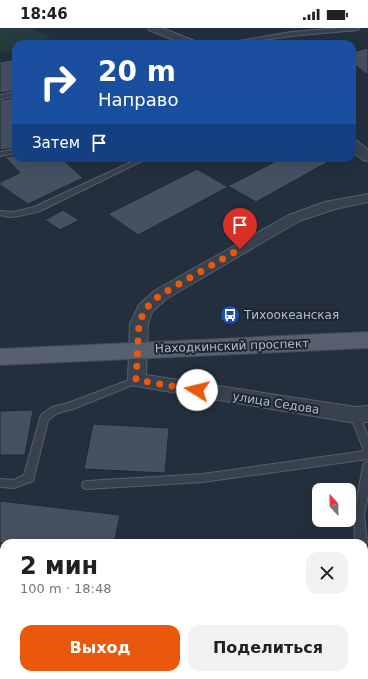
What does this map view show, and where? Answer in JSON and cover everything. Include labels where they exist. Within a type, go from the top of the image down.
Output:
[{"type":"main road","name":"Находкинский проспект","points":[[0,357],[368,340]]},
{"type":"street","points":[[153,28],[183,40]]},
{"type":"street","points":[[356,147],[368,157]]},
{"type":"street","points":[[136,380],[139,324],[145,309],[160,295],[294,218],[337,203],[368,198]]},
{"type":"street","name":"улица Седова","points":[[136,380],[361,415]]},
{"type":"lane","points":[[251,40],[291,34],[357,28]]},
{"type":"lane","points":[[0,97],[12,95]]},
{"type":"lane","points":[[0,154],[12,152]]},
{"type":"lane","points":[[0,213],[21,214],[38,210],[137,162]]},
{"type":"lane","points":[[0,483],[14,484],[29,478],[44,418],[55,410],[70,406],[136,380]]},
{"type":"lane","points":[[361,415],[368,450]]},
{"type":"lane","points":[[87,485],[203,478],[368,455]]},
{"type":"lane","points":[[361,539],[359,515],[368,466]]},
{"type":"green space","points":[[0,28],[29,28],[51,37],[47,40],[12,40],[12,51],[0,53]]},
{"type":"building","points":[[368,48],[368,75],[356,66],[356,51]]},
{"type":"building","points":[[12,60],[12,92],[0,93],[0,62]]},
{"type":"building","points":[[12,98],[12,148],[0,150],[0,100]]},
{"type":"building","points":[[12,156],[12,162],[65,162],[83,178],[28,204],[0,185],[0,182],[20,173],[5,157]]},
{"type":"building","points":[[274,162],[328,162],[256,202],[228,186]]},
{"type":"building","points":[[197,169],[228,187],[138,235],[108,214]]},
{"type":"building","points":[[63,210],[79,220],[60,230],[45,220]]},
{"type":"building","points":[[33,410],[25,455],[0,455],[0,411]]},
{"type":"building","points":[[93,424],[169,428],[165,473],[84,469]]},
{"type":"building","points":[[0,501],[120,515],[115,539],[0,539]]},
{"type":"place","name":"Тихоокеанская","points":[[230,315]]},
{"type":"route","points":[[197,390],[136,380],[139,324],[145,309],[160,295],[240,249]]}]
